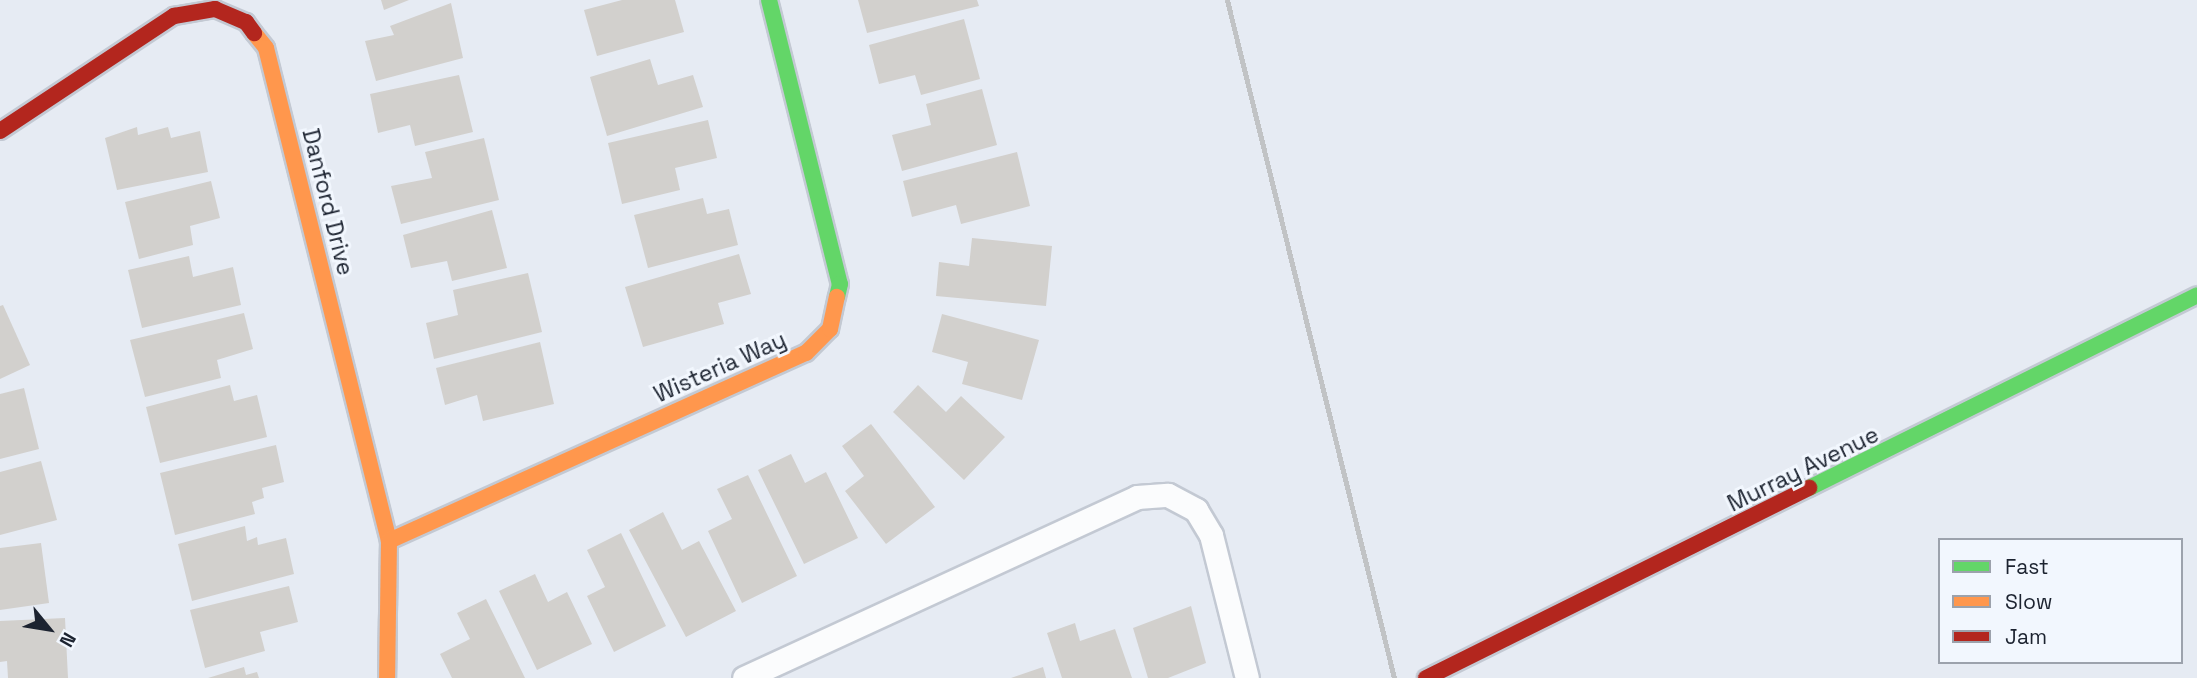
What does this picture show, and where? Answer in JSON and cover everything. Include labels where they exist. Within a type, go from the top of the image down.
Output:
[{"type":"street","name":"Wisteria Way","points":[[389,541],[806,353],[830,330],[840,284],[769,0]]},
{"type":"street","name":"Danford Drive","points":[[0,131],[174,16],[215,9],[246,22],[266,48],[389,541],[387,678]]},
{"type":"street","name":"Murray Avenue","points":[[1426,678],[2197,295]]},
{"type":"lane","points":[[744,678],[1137,497],[1168,495],[1196,510],[1211,535],[1247,678]]},
{"type":"building","points":[[381,0],[409,0],[384,10]]},
{"type":"building","points":[[622,0],[675,0],[684,32],[597,56],[584,10]]},
{"type":"building","points":[[858,0],[977,0],[979,6],[867,33]]},
{"type":"building","points":[[451,3],[463,58],[376,81],[365,41],[394,35],[390,26]]},
{"type":"building","points":[[964,19],[980,79],[921,95],[915,75],[879,84],[869,45]]},
{"type":"building","points":[[650,59],[658,85],[693,75],[703,107],[607,136],[590,77]]},
{"type":"building","points":[[459,75],[473,132],[415,146],[410,125],[378,133],[370,94]]},
{"type":"building","points":[[982,89],[997,145],[902,171],[892,135],[931,125],[926,104]]},
{"type":"building","points":[[708,120],[717,158],[675,168],[680,190],[622,204],[608,143]]},
{"type":"building","points":[[137,127],[138,135],[168,127],[171,138],[200,131],[208,172],[117,190],[105,138]]},
{"type":"building","points":[[484,138],[499,200],[401,224],[391,186],[432,178],[425,152]]},
{"type":"building","points":[[1017,152],[1030,206],[961,224],[956,205],[912,217],[903,181]]},
{"type":"building","points":[[211,181],[220,218],[190,226],[193,245],[139,259],[125,202]]},
{"type":"building","points":[[703,198],[707,214],[729,209],[738,245],[648,268],[634,215]]},
{"type":"building","points":[[492,210],[507,268],[452,281],[447,261],[411,268],[403,235]]},
{"type":"building","points":[[972,238],[1052,246],[1046,306],[936,296],[939,262],[969,266]]},
{"type":"building","points":[[739,254],[751,294],[718,303],[724,324],[643,347],[625,287]]},
{"type":"building","points":[[189,256],[193,277],[233,267],[241,305],[142,328],[128,270]]},
{"type":"building","points":[[528,273],[542,332],[434,359],[426,323],[458,315],[453,290]]},
{"type":"building","points":[[3,305],[30,365],[0,379],[0,306]]},
{"type":"building","points":[[244,313],[253,349],[217,360],[221,378],[145,397],[130,340]]},
{"type":"building","points":[[942,314],[1039,340],[1022,400],[962,384],[968,362],[932,352]]},
{"type":"building","points":[[540,342],[554,404],[483,421],[477,395],[445,405],[436,368]]},
{"type":"building","points":[[230,385],[234,401],[257,395],[267,437],[160,463],[146,407]]},
{"type":"building","points":[[918,385],[946,412],[961,396],[1005,437],[964,480],[893,412]]},
{"type":"building","points":[[24,388],[39,449],[0,459],[0,394]]},
{"type":"building","points":[[871,424],[935,507],[886,544],[845,491],[864,476],[842,446]]},
{"type":"building","points":[[276,445],[284,482],[262,488],[264,498],[252,502],[255,514],[175,535],[160,473]]},
{"type":"building","points":[[791,454],[805,483],[826,472],[858,538],[804,564],[758,470]]},
{"type":"building","points":[[41,461],[57,520],[0,535],[0,472]]},
{"type":"building","points":[[748,475],[797,576],[742,603],[708,531],[732,519],[717,489]]},
{"type":"building","points":[[663,512],[682,550],[699,541],[736,611],[686,637],[629,530]]},
{"type":"building","points":[[245,526],[247,541],[257,537],[258,545],[286,538],[294,574],[192,601],[178,544]]},
{"type":"building","points":[[621,533],[666,626],[614,652],[587,596],[605,587],[587,550]]},
{"type":"building","points":[[41,543],[49,603],[0,610],[0,548]]},
{"type":"building","points":[[535,574],[548,602],[567,592],[592,644],[537,670],[499,591]]},
{"type":"building","points":[[289,586],[298,622],[260,632],[265,651],[205,668],[190,610]]},
{"type":"building","points":[[486,599],[525,678],[452,678],[440,654],[470,639],[457,613]]},
{"type":"building","points":[[1191,606],[1206,663],[1168,678],[1148,678],[1133,628]]},
{"type":"building","points":[[65,618],[68,678],[8,678],[7,661],[0,662],[0,621]]},
{"type":"building","points":[[1075,623],[1080,641],[1115,629],[1132,678],[1062,678],[1047,633]]},
{"type":"building","points":[[244,667],[246,675],[257,672],[259,678],[208,678]]},
{"type":"building","points":[[1043,667],[1046,678],[1011,678]]},
{"type":"railway","points":[[1227,0],[1394,678]]},
{"type":"traffic: fast","points":[[769,0],[840,284],[837,297]]},
{"type":"traffic: fast","points":[[1809,488],[2197,295]]},
{"type":"traffic: slow","points":[[254,33],[266,48],[389,541],[387,678]]},
{"type":"traffic: slow","points":[[389,541],[806,353],[830,329],[837,297]]},
{"type":"traffic: jam","points":[[0,131],[174,16],[215,9],[246,22],[254,33]]},
{"type":"traffic: jam","points":[[1426,678],[1809,488]]}]
